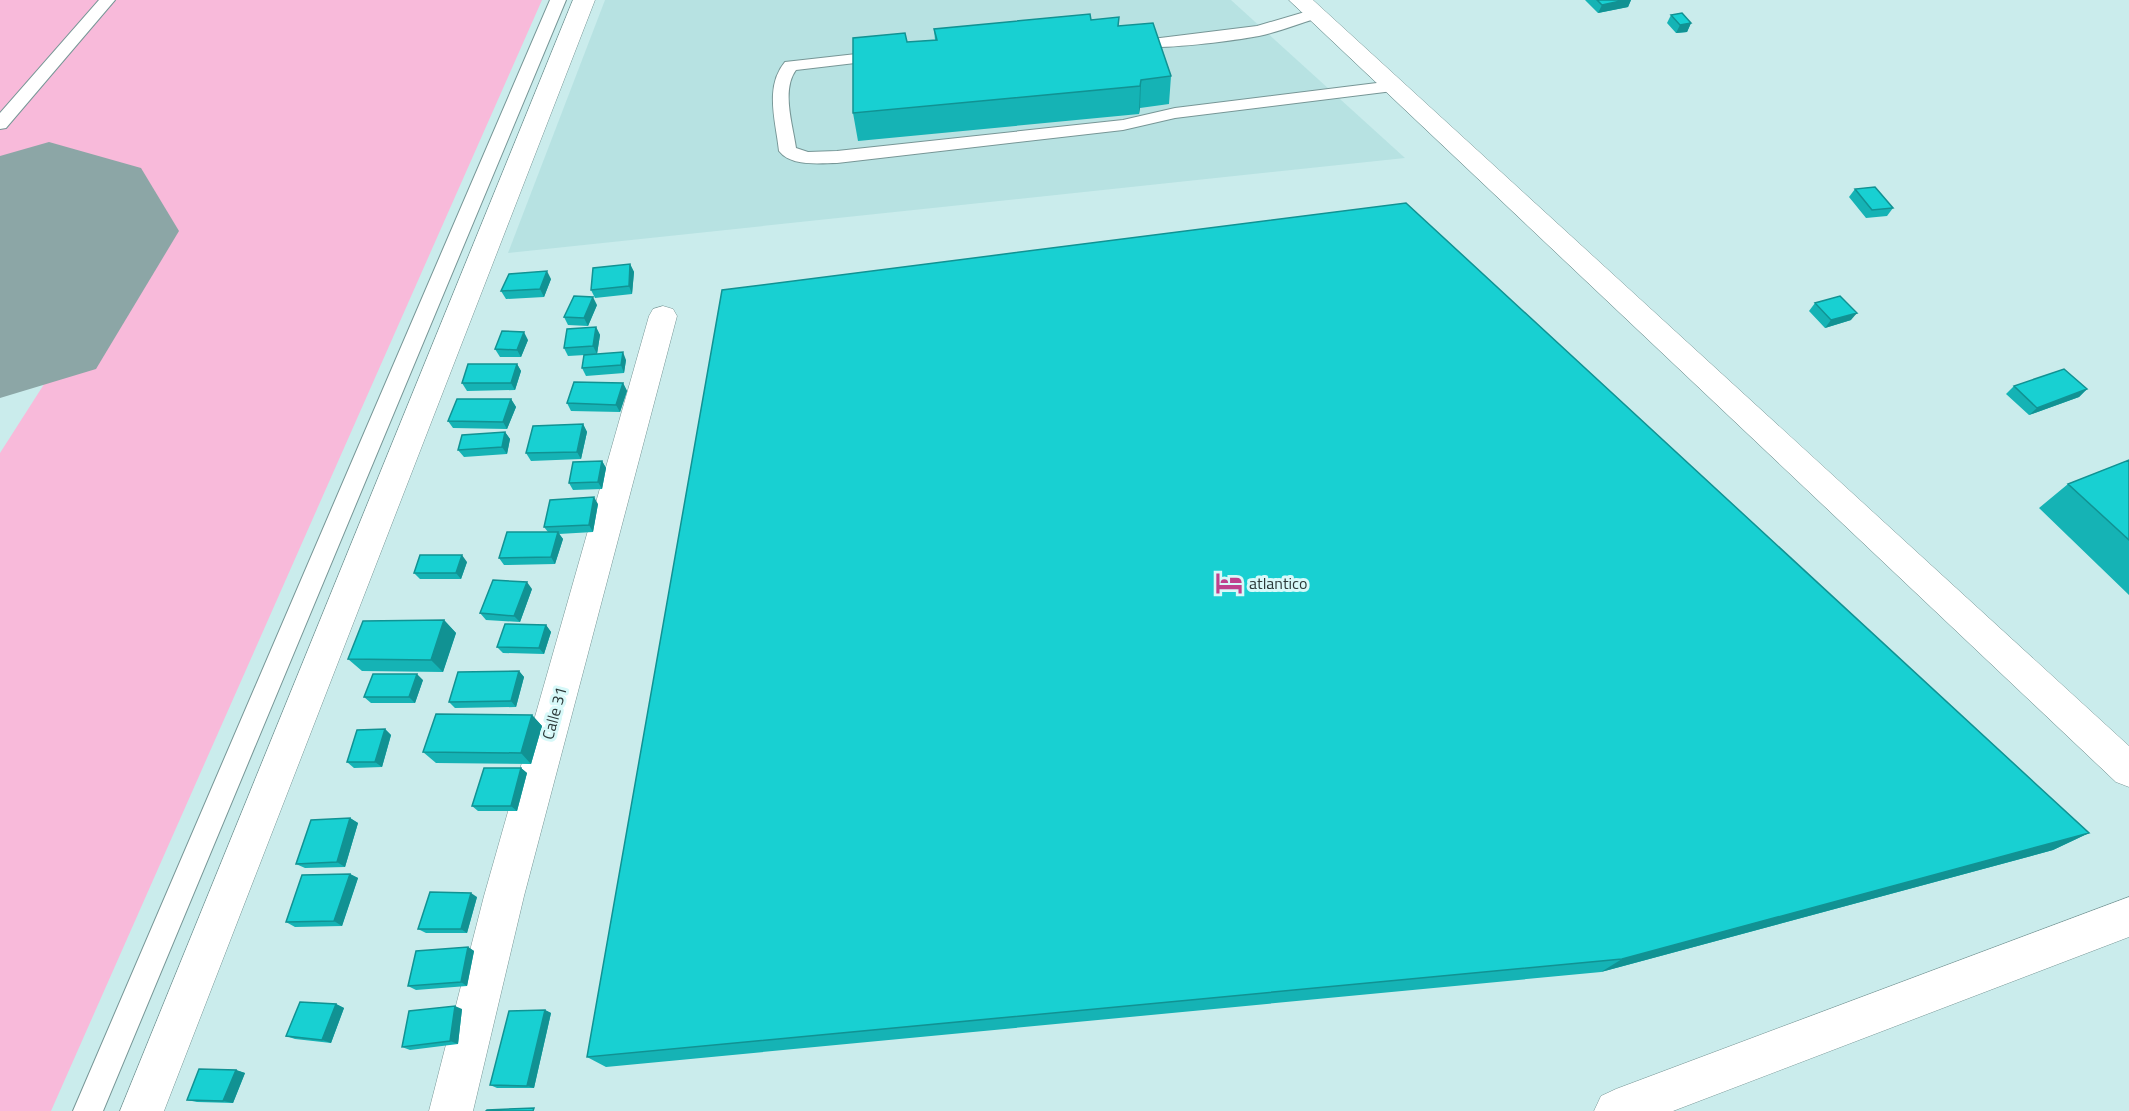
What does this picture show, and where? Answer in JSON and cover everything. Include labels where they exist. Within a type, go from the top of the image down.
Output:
[{"type":"main road","points":[[142,1111],[584,0]]},
{"type":"main road","points":[[1308,7],[2129,770]]},
{"type":"main road","name":"Calle 31","points":[[451,1111],[507,884],[663,316]]},
{"type":"main road","points":[[1616,1111],[2129,917]]},
{"type":"lane","points":[[0,124],[107,0]]},
{"type":"lane","points":[[88,1111],[558,0]]},
{"type":"lane","points":[[1115,34],[1135,44],[1152,45],[1259,31],[1308,7]]},
{"type":"lane","points":[[898,55],[792,66],[784,71],[780,84],[788,150],[807,158],[837,158],[1123,125],[1175,113],[1393,86]]},
{"type":"shaded area","points":[[0,0],[542,0],[51,1111],[0,1111],[0,453],[160,203],[0,202]]},
{"type":"shaded area","points":[[605,0],[1231,0],[1405,158],[508,253]]},
{"type":"building","points":[[1597,0],[1625,0],[1602,5]]},
{"type":"building","points":[[1682,13],[1691,23],[1680,25],[1671,15]]},
{"type":"building","points":[[1090,14],[1091,20],[1119,17],[1118,26],[1153,23],[1171,76],[1141,80],[1140,86],[853,113],[853,38],[905,33],[907,42],[937,40],[934,29]]},
{"type":"building","points":[[1875,187],[1893,208],[1872,210],[1855,189]]},
{"type":"building","name":"atlantico","points":[[1406,203],[2089,833],[1622,959],[587,1057],[722,290]]},
{"type":"building","points":[[630,264],[629,286],[591,290],[593,268]]},
{"type":"building","points":[[547,271],[540,289],[501,291],[509,274]]},
{"type":"building","points":[[574,296],[593,297],[584,318],[564,317]]},
{"type":"building","points":[[1840,296],[1857,313],[1831,320],[1815,303]]},
{"type":"building","points":[[596,327],[593,346],[564,348],[567,329]]},
{"type":"building","points":[[502,331],[524,332],[517,350],[495,349]]},
{"type":"building","points":[[623,352],[621,365],[582,368],[584,355]]},
{"type":"building","points":[[468,364],[517,364],[511,383],[462,383]]},
{"type":"building","points":[[2064,369],[2087,389],[2037,408],[2014,386]]},
{"type":"building","points":[[574,382],[623,383],[616,405],[567,403]]},
{"type":"building","points":[[457,399],[511,399],[503,422],[448,421]]},
{"type":"building","points":[[583,424],[577,452],[526,453],[533,426]]},
{"type":"building","points":[[505,432],[502,447],[458,450],[462,435]]},
{"type":"building","points":[[2129,460],[2129,540],[2068,484]]},
{"type":"building","points":[[602,461],[598,482],[569,483],[573,462]]},
{"type":"building","points":[[594,497],[589,525],[544,527],[550,500]]},
{"type":"building","points":[[507,532],[558,532],[551,557],[499,558]]},
{"type":"building","points":[[420,555],[462,555],[456,573],[414,573]]},
{"type":"building","points":[[493,580],[527,582],[514,616],[480,613]]},
{"type":"building","points":[[444,620],[431,660],[348,659],[363,621]]},
{"type":"building","points":[[505,624],[546,625],[539,648],[497,647]]},
{"type":"building","points":[[519,671],[511,701],[449,702],[458,672]]},
{"type":"building","points":[[373,674],[417,674],[409,697],[364,697]]},
{"type":"building","points":[[436,714],[532,715],[521,753],[423,752]]},
{"type":"building","points":[[385,729],[375,762],[347,762],[357,730]]},
{"type":"building","points":[[484,768],[521,768],[511,806],[472,806]]},
{"type":"building","points":[[350,818],[337,862],[296,864],[311,820]]},
{"type":"building","points":[[350,874],[334,921],[286,922],[302,875]]},
{"type":"building","points":[[430,892],[471,893],[461,929],[418,929]]},
{"type":"building","points":[[468,947],[461,982],[408,986],[416,951]]},
{"type":"building","points":[[300,1002],[336,1004],[322,1040],[286,1036]]},
{"type":"building","points":[[455,1006],[450,1041],[402,1047],[409,1011]]},
{"type":"building","points":[[545,1010],[527,1086],[490,1085],[509,1011]]},
{"type":"building","points":[[199,1069],[236,1070],[223,1101],[187,1100]]},
{"type":"building","points":[[534,1108],[533,1111],[486,1111],[487,1110]]},
{"type":"runway","points":[[0,300],[49,231]]},
{"type":"place","name":"atlantico","points":[[1229,583]]}]
